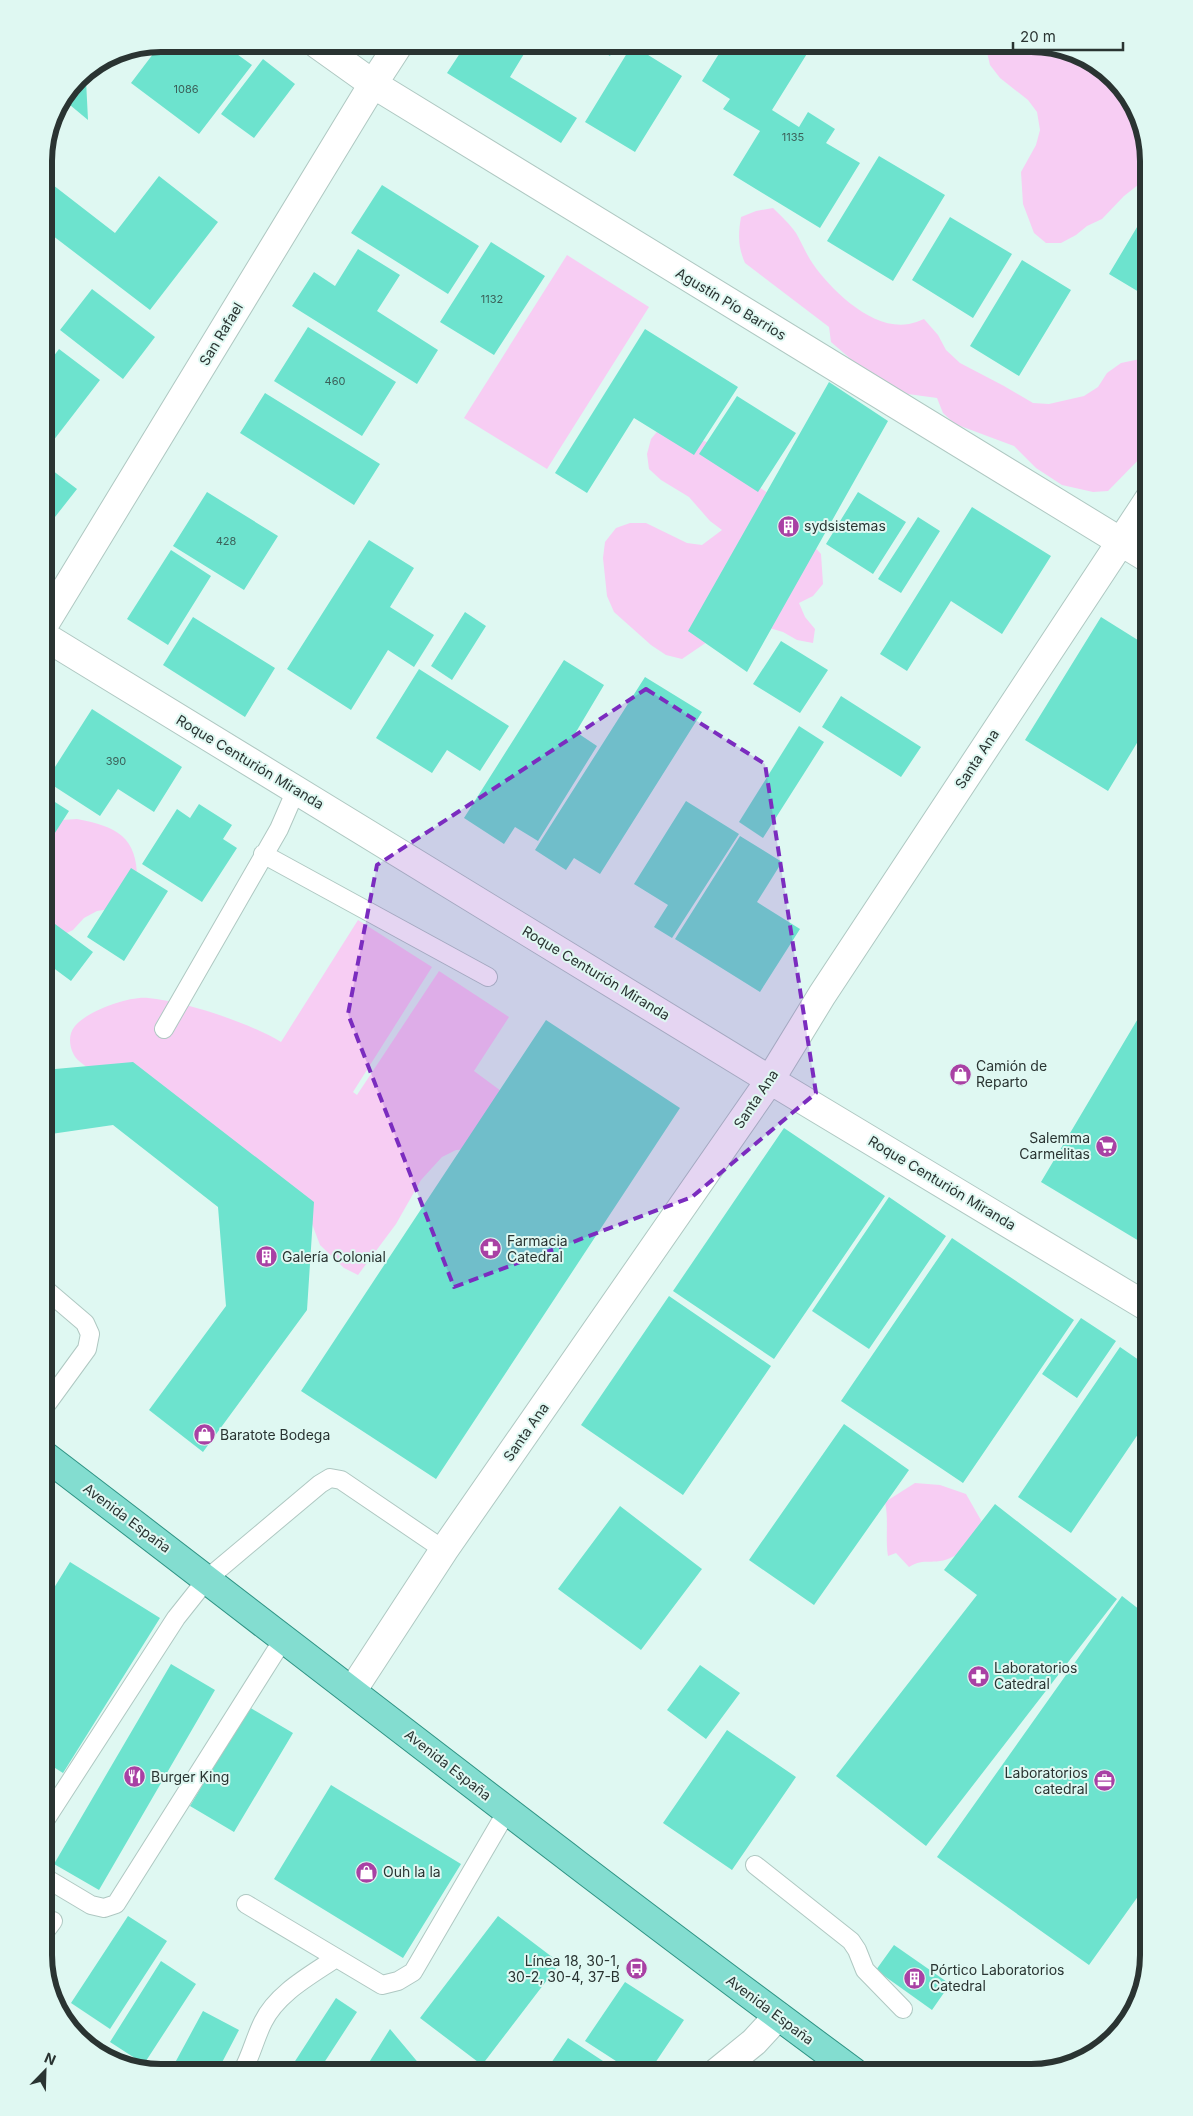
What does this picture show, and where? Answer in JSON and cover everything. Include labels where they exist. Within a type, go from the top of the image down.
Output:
[{"type":"main road","name":"Avenida España","points":[[53,1462],[507,1811],[843,2064]]},
{"type":"street","name":"Agustín Pío Barrios","points":[[330,53],[373,84],[1140,554]]},
{"type":"street","name":"San Rafael","points":[[53,610],[393,53]]},
{"type":"street","name":"Santa Ana","points":[[352,1691],[444,1550],[770,1080],[822,995],[1140,513]]},
{"type":"street","name":"Roque Centurión Miranda","points":[[53,642],[770,1080],[1140,1303]]},
{"type":"street","points":[[727,2064],[754,2042],[778,2016]]},
{"type":"lane","points":[[164,1029],[279,829],[296,790]]},
{"type":"lane","points":[[263,854],[488,977]]},
{"type":"lane","points":[[53,1296],[85,1323],[90,1334],[87,1349],[53,1396]]},
{"type":"lane","points":[[53,1808],[176,1618],[207,1579],[320,1484],[330,1478],[341,1480],[444,1550]]},
{"type":"lane","points":[[53,1882],[92,1905],[104,1908],[116,1904],[284,1638]]},
{"type":"lane","points":[[246,1904],[382,1985],[398,1981],[413,1972],[507,1811]]},
{"type":"lane","points":[[755,1865],[851,1941],[858,1950],[865,1970],[903,2009]]},
{"type":"lane","points":[[246,2063],[263,2021],[278,2001],[336,1958]]},
{"type":"highlighted area","points":[[646,689],[765,764],[816,1093],[692,1197],[454,1287],[348,1014],[377,865]]},
{"type":"shaded area","points":[[987,53],[1039,53],[1067,58],[1103,79],[1122,101],[1135,126],[1140,147],[1140,185],[1124,196],[1102,219],[1087,226],[1076,235],[1061,243],[1046,243],[1034,233],[1023,204],[1021,172],[1036,145],[1040,130],[1037,112],[1028,100],[1000,78],[990,65]]},
{"type":"shaded area","points":[[773,208],[794,230],[821,274],[854,306],[881,321],[895,324],[909,324],[924,319],[938,335],[946,350],[960,363],[1033,403],[1049,404],[1084,396],[1098,387],[1107,373],[1121,363],[1140,359],[1140,458],[1108,491],[1093,492],[1062,485],[1036,468],[1014,446],[955,424],[943,413],[937,398],[908,394],[867,373],[831,342],[829,327],[745,263],[739,241],[741,217],[756,211]]},
{"type":"shaded area","points":[[567,255],[649,307],[547,469],[464,418]]},
{"type":"shaded area","points":[[661,427],[731,450],[743,476],[785,505],[800,531],[821,554],[823,584],[813,596],[799,603],[805,617],[815,629],[813,643],[797,640],[783,632],[766,627],[707,642],[682,659],[666,655],[651,645],[614,612],[607,596],[603,558],[605,542],[616,528],[630,523],[646,523],[687,543],[702,545],[722,530],[710,521],[689,497],[661,480],[649,469],[647,454],[651,439]]},
{"type":"shaded area","points":[[77,819],[92,822],[115,831],[124,837],[134,856],[137,869],[137,885],[116,908],[97,911],[84,918],[73,930],[53,940],[53,824],[62,820]]},
{"type":"shaded area","points":[[358,920],[432,967],[353,1092],[357,1095],[439,971],[509,1017],[474,1071],[501,1091],[471,1149],[456,1150],[442,1157],[421,1180],[396,1224],[358,1275],[344,1268],[320,1245],[303,1200],[97,1074],[76,1058],[71,1048],[70,1040],[75,1026],[98,1010],[130,999],[148,998],[198,1008],[235,1021],[281,1042]]},
{"type":"shaded area","points":[[915,1483],[940,1485],[966,1494],[986,1529],[965,1549],[947,1560],[921,1562],[909,1567],[896,1553],[888,1556],[885,1502]]},
{"type":"building","points":[[152,53],[235,53],[252,65],[199,134],[131,83],[153,54]]},
{"type":"building","points":[[460,53],[525,53],[510,77],[577,118],[561,143],[447,73]]},
{"type":"building","points":[[627,53],[645,53],[682,76],[635,152],[585,122]]},
{"type":"building","points":[[719,53],[807,53],[772,110],[799,127],[808,112],[835,129],[826,143],[860,163],[820,228],[733,175],[760,131],[723,109],[730,99],[702,81]]},
{"type":"building","points":[[263,59],[295,84],[254,138],[221,114]]},
{"type":"building","points":[[86,82],[88,120],[69,104]]},
{"type":"building","points":[[879,156],[945,195],[893,281],[827,241]]},
{"type":"building","points":[[159,176],[218,222],[150,310],[53,236],[53,185],[115,233]]},
{"type":"building","points":[[382,185],[479,246],[448,294],[351,233]]},
{"type":"building","points":[[950,217],[1012,254],[973,318],[912,280]]},
{"type":"building","points":[[1140,222],[1140,293],[1109,274]]},
{"type":"building","points":[[491,242],[545,276],[494,355],[440,322]]},
{"type":"building","points":[[358,249],[400,275],[377,311],[438,350],[417,384],[292,306],[314,272],[335,286]]},
{"type":"building","points":[[1022,260],[1071,290],[1019,376],[970,346]]},
{"type":"building","points":[[92,289],[155,337],[123,379],[60,330]]},
{"type":"building","points":[[308,327],[396,382],[362,436],[274,381]]},
{"type":"building","points":[[645,329],[738,387],[694,455],[634,418],[587,493],[555,473]]},
{"type":"building","points":[[59,349],[100,380],[53,441],[53,357]]},
{"type":"building","name":"sydsistemas","points":[[829,382],[888,421],[747,672],[688,631]]},
{"type":"building","points":[[265,393],[380,464],[354,505],[240,433]]},
{"type":"building","points":[[737,396],[796,433],[758,492],[699,454]]},
{"type":"building","points":[[53,471],[77,489],[53,520]]},
{"type":"building","points":[[207,492],[278,536],[244,590],[173,546]]},
{"type":"building","points":[[858,492],[906,522],[873,574],[826,544]]},
{"type":"building","points":[[972,507],[1051,556],[1002,634],[951,601],[907,671],[880,654]]},
{"type":"building","points":[[918,517],[940,531],[901,593],[878,579]]},
{"type":"building","points":[[369,540],[414,568],[390,607],[434,635],[414,667],[388,650],[351,710],[287,669]]},
{"type":"building","points":[[171,550],[211,576],[168,645],[127,619]]},
{"type":"building","points":[[465,612],[486,626],[452,680],[431,666]]},
{"type":"building","points":[[193,617],[275,668],[245,717],[163,665]]},
{"type":"building","points":[[1101,617],[1140,641],[1140,738],[1108,791],[1025,740]]},
{"type":"building","points":[[781,641],[828,670],[800,713],[753,684]]},
{"type":"building","points":[[564,660],[604,685],[576,732],[597,746],[538,841],[515,827],[504,844],[464,818]]},
{"type":"building","points":[[419,669],[509,726],[480,771],[447,750],[432,773],[376,738]]},
{"type":"building","points":[[645,677],[702,712],[600,874],[574,858],[566,870],[535,850]]},
{"type":"building","points":[[841,696],[921,747],[901,777],[822,727]]},
{"type":"building","points":[[92,709],[182,767],[154,812],[118,789],[100,816],[53,786],[53,770]]},
{"type":"building","points":[[799,726],[824,742],[763,838],[739,822]]},
{"type":"building","points":[[53,801],[69,811],[53,836]]},
{"type":"building","points":[[686,801],[739,834],[672,938],[654,927],[668,905],[634,884]]},
{"type":"building","points":[[199,804],[232,825],[223,839],[237,848],[202,902],[142,864],[177,809],[190,818]]},
{"type":"building","points":[[740,836],[782,862],[757,902],[800,929],[760,992],[675,939]]},
{"type":"building","points":[[131,868],[168,891],[124,961],[87,937]]},
{"type":"building","points":[[55,924],[93,952],[71,981],[53,968],[53,927]]},
{"type":"building","name":"Salemma Carmelitas","points":[[1140,1015],[1140,1242],[1041,1182]]},
{"type":"building","points":[[546,1020],[680,1108],[436,1479],[301,1391]]},
{"type":"building","name":"Galería Colonial","points":[[133,1062],[314,1202],[307,1310],[203,1452],[149,1410],[226,1306],[218,1207],[113,1125],[53,1134],[53,1069]]},
{"type":"building","points":[[784,1128],[885,1196],[774,1359],[673,1291]]},
{"type":"building","points":[[889,1197],[946,1236],[869,1349],[812,1311]]},
{"type":"building","points":[[952,1238],[1074,1320],[963,1483],[841,1401]]},
{"type":"building","points":[[669,1296],[771,1366],[683,1495],[581,1425]]},
{"type":"building","points":[[1081,1318],[1116,1341],[1077,1398],[1042,1374]]},
{"type":"building","points":[[1120,1347],[1140,1361],[1140,1431],[1071,1533],[1018,1497]]},
{"type":"building","points":[[844,1424],[909,1470],[814,1605],[749,1560]]},
{"type":"building","points":[[995,1504],[1117,1599],[926,1846],[836,1776],[977,1595],[944,1570]]},
{"type":"building","points":[[620,1506],[702,1569],[641,1650],[558,1589]]},
{"type":"building","points":[[70,1562],[160,1618],[63,1773],[53,1767],[53,1589]]},
{"type":"building","points":[[1122,1596],[1140,1610],[1140,1894],[1089,1965],[937,1857]]},
{"type":"building","points":[[171,1664],[215,1690],[99,1890],[54,1864]]},
{"type":"building","points":[[700,1665],[740,1693],[706,1739],[667,1710]]},
{"type":"building","points":[[249,1707],[293,1733],[234,1832],[190,1806]]},
{"type":"building","points":[[727,1730],[796,1777],[732,1870],[663,1823]]},
{"type":"building","name":"Ouh la la","points":[[331,1785],[461,1864],[403,1958],[274,1879]]},
{"type":"building","points":[[128,1916],[167,1941],[110,2029],[71,2003]]},
{"type":"building","points":[[498,1916],[560,1963],[483,2063],[480,2063],[420,2018]]},
{"type":"building","name":"Pórtico Laboratorios Catedral","points":[[894,1945],[950,1984],[932,2010],[876,1970]]},
{"type":"building","points":[[161,1961],[196,1984],[145,2062],[139,2061],[110,2042]]},
{"type":"building","points":[[625,1982],[684,2020],[655,2064],[620,2064],[585,2041]]},
{"type":"building","points":[[336,1998],[357,2012],[324,2063],[294,2063]]},
{"type":"building","points":[[203,2011],[239,2030],[222,2063],[175,2063]]},
{"type":"building","points":[[390,2029],[419,2063],[368,2063]]},
{"type":"building","points":[[568,2038],[603,2061],[601,2064],[551,2063]]},
{"type":"place","name":"sydsistemas","points":[[788,526]]},
{"type":"place","name":"Camión de Reparto","points":[[960,1074]]},
{"type":"place","name":"Salemma Carmelitas","points":[[1106,1146]]},
{"type":"place","name":"Farmacia Catedral","points":[[491,1249]]},
{"type":"place","name":"Galería Colonial","points":[[266,1257]]},
{"type":"place","name":"Baratote Bodega","points":[[204,1435]]},
{"type":"place","name":"Laboratorios Catedral","points":[[978,1676]]},
{"type":"place","name":"Burger King","points":[[135,1777]]},
{"type":"place","name":"Laboratorios catedral","points":[[1104,1781]]},
{"type":"place","name":"Ouh la la","points":[[367,1872]]},
{"type":"place","name":"Línea 18, 30-1, 30-2, 30-4, 37-B","points":[[636,1969]]},
{"type":"place","name":"Pórtico Laboratorios Catedral","points":[[914,1978]]}]
